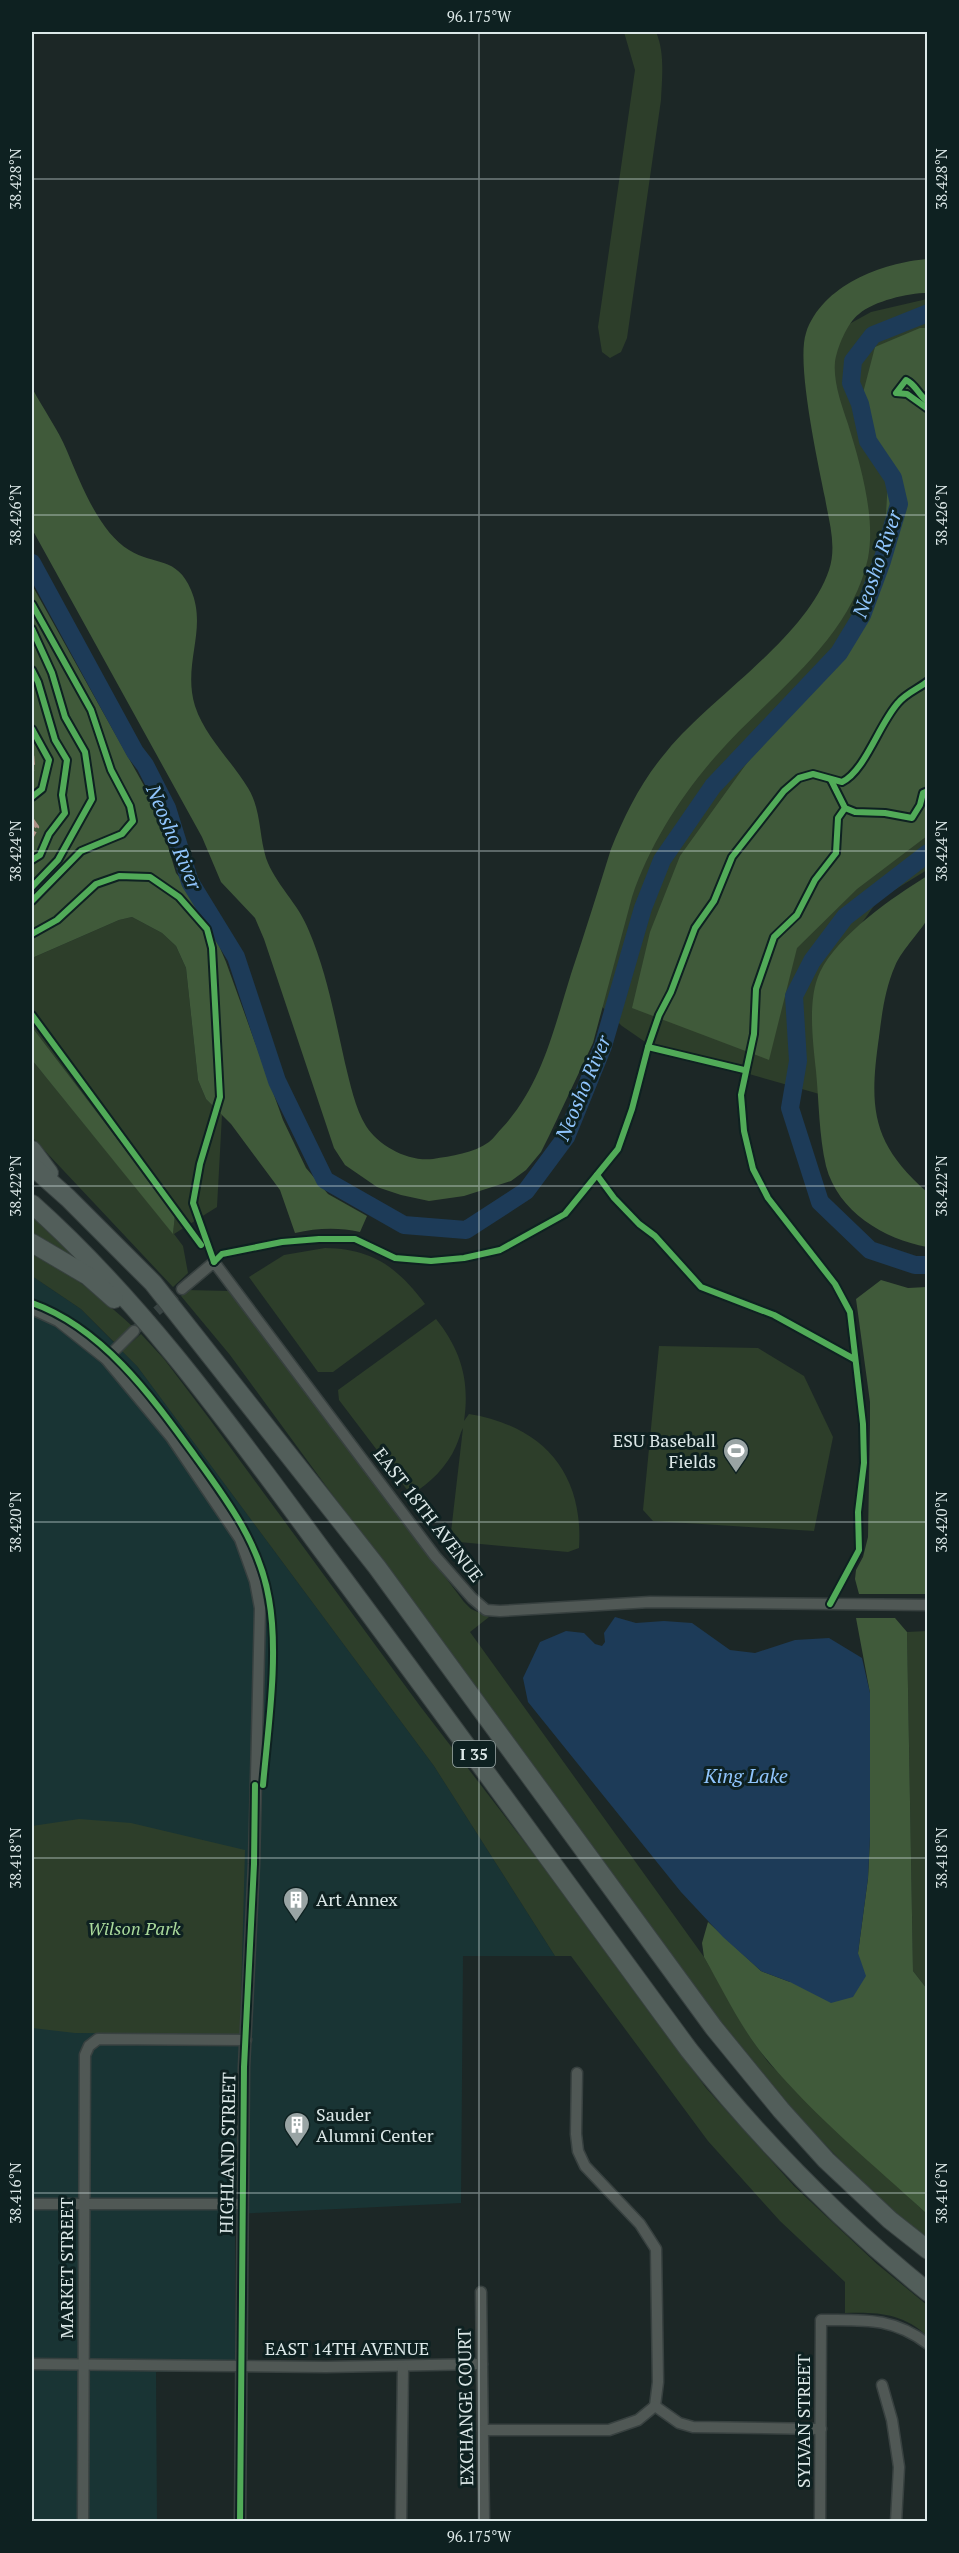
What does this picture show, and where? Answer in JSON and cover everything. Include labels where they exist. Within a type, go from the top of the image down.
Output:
[{"type":"highway","points":[[32,1150],[68,1198]]},
{"type":"highway","name":"I 35","points":[[32,1166],[68,1198],[153,1283],[377,1567],[714,2028],[826,2160],[890,2220],[927,2250]]},
{"type":"highway","name":"I 35","points":[[32,1204],[95,1263],[183,1363],[487,1771],[663,2015],[723,2094],[833,2210],[927,2292]]},
{"type":"highway","points":[[32,1243],[88,1276],[168,1346]]},
{"type":"street","name":"EAST 18TH AVENUE","points":[[182,1289],[214,1262],[435,1556],[472,1598],[486,1610],[532,1610],[650,1602],[927,1605]]},
{"type":"street","name":"HIGHLAND STREET","points":[[32,1309],[58,1322],[106,1359],[171,1437],[240,1539],[255,1581],[260,1608],[242,2204],[240,2522]]},
{"type":"street","points":[[106,1359],[134,1331]]},
{"type":"street","name":"MARKET STREET","points":[[83,2522],[85,2055],[89,2046],[98,2039],[246,2040]]},
{"type":"street","points":[[483,2430],[609,2430],[638,2420],[655,2406],[658,2382],[656,2248],[640,2224],[585,2166],[578,2151],[577,2073]]},
{"type":"street","points":[[32,2204],[242,2204]]},
{"type":"street","name":"EXCHANGE COURT","points":[[481,2292],[484,2522]]},
{"type":"street","name":"SYLVAN STREET","points":[[820,2522],[821,2320],[877,2320],[911,2332],[927,2344]]},
{"type":"street","name":"EAST 14TH AVENUE","points":[[32,2364],[403,2367],[482,2364]]},
{"type":"street","points":[[401,2522],[403,2367]]},
{"type":"street","points":[[882,2385],[892,2420],[899,2467],[896,2522]]},
{"type":"street","points":[[655,2406],[679,2423],[693,2427],[821,2429]]},
{"type":"shaded area","points":[[32,1276],[81,1309],[137,1366],[434,1766],[555,1956],[463,1956],[461,2203],[235,2214],[235,2372],[156,2372],[157,2521],[32,2521]]},
{"type":"green space","points":[[624,32],[656,32],[662,57],[662,83],[627,338],[621,352],[610,358],[602,352],[598,327],[635,70]]},
{"type":"green space","points":[[927,259],[927,293],[910,294],[865,309],[850,323],[836,356],[837,386],[866,490],[870,525],[868,558],[858,588],[844,616],[826,642],[715,757],[667,823],[647,859],[632,897],[593,1043],[541,1152],[526,1170],[511,1181],[464,1196],[429,1201],[377,1187],[345,1165],[334,1148],[255,918],[221,882],[202,837],[32,529],[32,388],[55,427],[92,505],[108,531],[129,550],[172,567],[185,579],[191,590],[196,605],[197,619],[191,675],[195,706],[205,728],[248,788],[258,813],[266,858],[275,877],[305,921],[326,980],[353,1095],[359,1111],[366,1126],[386,1146],[414,1158],[433,1159],[483,1146],[493,1139],[516,1111],[537,1075],[545,1055],[611,849],[635,798],[658,762],[686,730],[780,643],[817,595],[829,570],[832,552],[831,534],[809,414],[804,367],[806,333],[814,316],[839,290],[856,280],[891,266]]},
{"type":"green space","points":[[927,299],[927,870],[878,900],[817,987],[830,1097],[651,1046],[622,1026],[595,1000],[628,852],[843,607],[828,356],[842,328],[871,312]]},
{"type":"green space","points":[[920,328],[927,328],[927,836],[857,889],[797,948],[769,1060],[632,1008],[650,932],[680,856],[747,763],[840,661],[882,578],[889,465],[872,437],[863,393],[875,347]]},
{"type":"green space","points":[[32,585],[156,807],[176,873],[188,888],[214,934],[283,1120],[306,1168],[328,1194],[367,1216],[360,1232],[328,1229],[295,1233],[280,1190],[231,1124],[206,1099],[198,1080],[186,968],[176,946],[162,933],[132,917],[119,920],[32,958]]},
{"type":"green space","points":[[927,876],[928,917],[898,959],[889,983],[881,1019],[874,1084],[878,1122],[885,1140],[894,1157],[927,1192],[927,1247],[895,1237],[865,1221],[841,1197],[832,1182],[826,1166],[822,1143],[812,1008],[813,995],[820,972],[840,944],[867,918]]},
{"type":"green space","points":[[132,917],[162,933],[176,946],[186,968],[198,1080],[206,1099],[222,1115],[217,1207],[174,1234],[183,1246],[188,1273],[173,1287],[32,1137],[32,1060],[173,1233],[175,1215],[32,1027],[32,958],[119,920]]},
{"type":"green space","points":[[32,1027],[175,1215],[173,1234],[32,1060]]},
{"type":"green space","points":[[32,1216],[79,1262],[32,1237]]},
{"type":"green space","points":[[325,1248],[357,1252],[382,1262],[394,1270],[425,1304],[333,1372],[318,1372],[249,1277],[284,1255]]},
{"type":"green space","points":[[32,1250],[84,1286],[133,1327],[114,1342],[81,1309],[32,1276]]},
{"type":"green space","points":[[881,1280],[908,1288],[927,1287],[927,1594],[859,1594],[855,1579],[868,1537],[870,1424],[870,1402],[856,1299]]},
{"type":"green space","points":[[187,1290],[230,1291],[464,1602],[471,1609],[489,1617],[470,1632],[704,1957],[750,2037],[768,2062],[802,2097],[927,2214],[927,2241],[865,2186],[798,2116],[737,2047],[230,1355],[181,1296]]},
{"type":"green space","points":[[436,1319],[452,1342],[462,1367],[466,1393],[464,1421],[469,1414],[495,1420],[518,1429],[553,1457],[566,1475],[574,1497],[579,1521],[579,1548],[568,1552],[459,1542],[451,1532],[463,1428],[443,1468],[411,1495],[339,1400],[338,1390]]},
{"type":"green space","points":[[141,1334],[164,1359],[208,1417],[420,1706],[563,1892],[706,2088],[794,2186],[877,2264],[927,2305],[927,2336],[918,2328],[899,2318],[879,2314],[845,2313],[845,2282],[780,2221],[708,2141],[571,1956],[555,1956],[434,1766],[137,1366],[122,1351]]},
{"type":"green space","name":"ESU Baseball Fields","points":[[659,1346],[758,1348],[804,1376],[833,1437],[814,1531],[653,1521],[643,1510]]},
{"type":"green space","points":[[856,1618],[895,1618],[907,1632],[913,1971],[927,1989],[927,2214],[826,2122],[787,2083],[759,2050],[704,1957],[702,1943],[708,1922],[761,1971],[790,1982],[858,1953],[868,1878],[870,1837],[870,1693]]},
{"type":"green space","points":[[927,1631],[927,1989],[913,1971],[907,1632]]},
{"type":"green space","name":"Wilson Park","points":[[79,1819],[131,1823],[245,1850],[240,2034],[75,2033],[32,2028],[32,1826]]},
{"type":"water","name":"King Lake","points":[[615,1617],[636,1623],[664,1621],[692,1623],[730,1650],[755,1653],[795,1640],[829,1638],[862,1658],[870,1693],[870,1837],[868,1878],[858,1953],[866,1976],[853,1997],[831,2003],[790,1982],[761,1971],[723,1937],[681,1892],[528,1702],[523,1678],[540,1642],[566,1631],[584,1633],[595,1644],[602,1646],[605,1642],[604,1633]]},
{"type":"waterway","name":"Neosho River","points":[[32,563],[167,808],[190,882],[236,957],[277,1081],[325,1180],[404,1225],[466,1230],[526,1191],[566,1137],[603,1046],[643,908],[662,860],[713,786],[839,653],[862,615],[882,561],[899,504],[893,478],[868,441],[860,404],[851,383],[853,361],[873,335],[928,313]]},
{"type":"waterway","name":"Neosho River","points":[[928,853],[845,917],[812,961],[794,996],[798,1061],[790,1108],[820,1202],[870,1250],[915,1265],[928,1265]]},
{"type":"tunnel","points":[[134,1331],[182,1289]]},
{"type":"marked path","points":[[32,756],[32,770]]},
{"type":"marked path","points":[[32,820],[37,827],[32,836]]},
{"type":"cycle path","points":[[928,395],[927,401],[906,380],[896,393],[907,394],[928,409]]},
{"type":"cycle path","points":[[32,604],[91,710],[111,770],[130,806],[133,821],[122,834],[81,851],[32,901]]},
{"type":"cycle path","points":[[32,629],[52,673],[65,717],[85,752],[92,799],[58,860],[32,887]]},
{"type":"cycle path","points":[[32,670],[38,682],[55,740],[67,760],[62,795],[65,813],[49,834],[40,855],[32,860]]},
{"type":"cycle path","points":[[214,1262],[222,1254],[282,1242],[319,1239],[355,1239],[395,1258],[431,1261],[464,1258],[500,1250],[565,1214],[618,1149],[659,1015],[671,992],[695,928],[714,901],[732,857],[784,791],[799,778],[813,774],[842,782],[850,776],[865,758],[898,703],[928,681]]},
{"type":"cycle path","points":[[32,729],[49,760],[42,789],[32,797]]},
{"type":"cycle path","points":[[831,780],[845,808],[855,812],[885,813],[912,818],[920,805],[923,793],[928,791]]},
{"type":"cycle path","points":[[830,1604],[859,1550],[858,1512],[864,1463],[863,1424],[850,1312],[835,1284],[768,1198],[753,1169],[744,1131],[741,1095],[754,1034],[756,989],[774,937],[797,915],[815,880],[836,853],[838,818],[845,808]]},
{"type":"cycle path","points":[[32,934],[57,920],[96,884],[119,876],[150,877],[179,897],[207,929],[212,948],[220,1097],[200,1164],[193,1203],[214,1262]]},
{"type":"cycle path","points":[[32,1015],[201,1245]]},
{"type":"cycle path","points":[[648,1047],[744,1070]]},
{"type":"cycle path","points":[[597,1175],[614,1198],[639,1224],[655,1236],[701,1287],[774,1315],[854,1359]]},
{"type":"cycle path","points":[[32,1303],[58,1314],[81,1329],[124,1367],[143,1388],[207,1473],[241,1523],[250,1541],[265,1579],[272,1621],[272,1692],[263,1785]]},
{"type":"cycle path","points":[[240,2522],[244,2067],[254,1864],[255,1785]]},
{"type":"place","name":"ESU Baseball Fields","points":[[736,1474]]},
{"type":"place","name":"Art Annex","points":[[296,1923]]},
{"type":"place","name":"Sauder Alumni Center","points":[[297,2148]]}]
